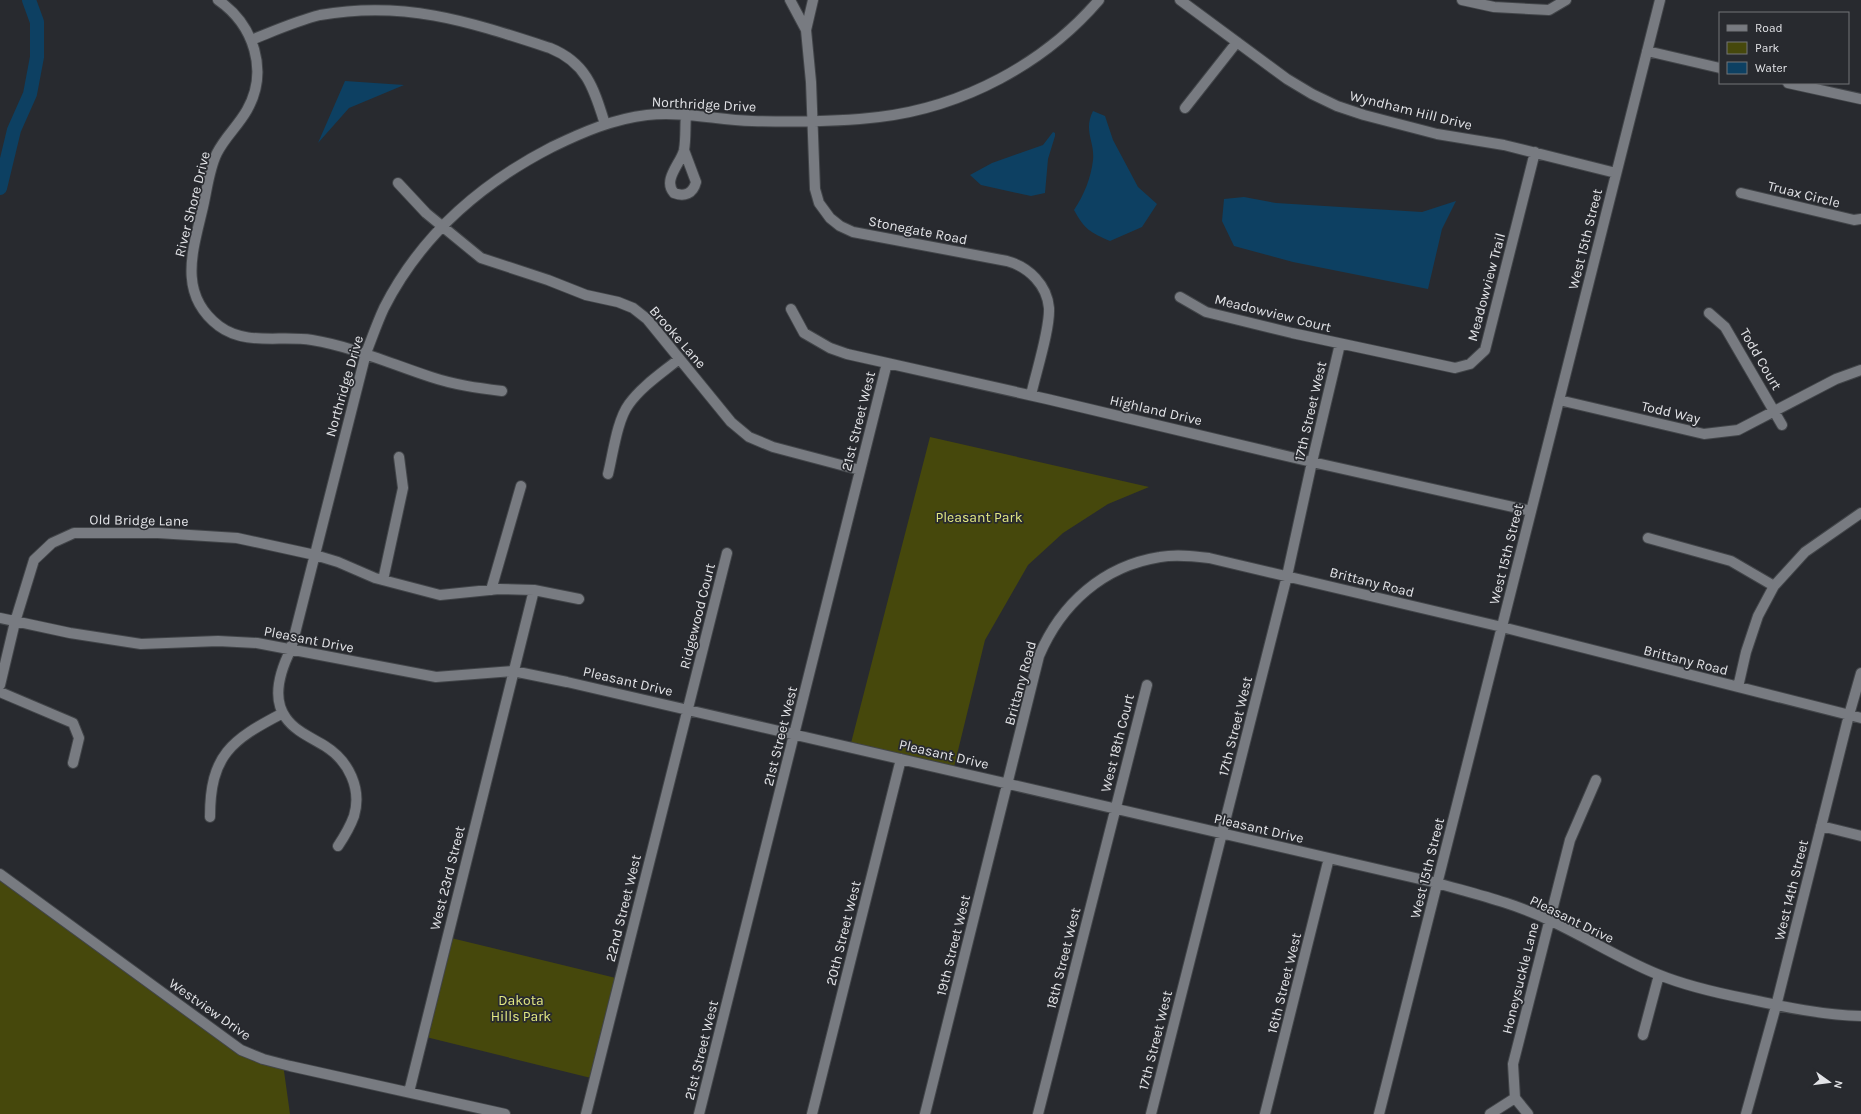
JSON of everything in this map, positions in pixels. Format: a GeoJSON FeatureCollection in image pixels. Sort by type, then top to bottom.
{"type":"FeatureCollection","features":[{"type":"Feature","properties":{"kind":"street","name":"River Shore Drive"},"geometry":{"type":"LineString","coordinates":[[218,0],[240,19],[251,40],[257,64],[256,87],[247,110],[223,141],[212,167],[191,262],[191,279],[195,295],[203,310],[214,322],[227,331],[242,337],[258,339],[303,339],[366,353],[448,382],[502,391]]}},
{"type":"Feature","properties":{"kind":"street"},"geometry":{"type":"LineString","coordinates":[[790,0],[806,30]]}},
{"type":"Feature","properties":{"kind":"street"},"geometry":{"type":"LineString","coordinates":[[806,30],[813,0]]}},
{"type":"Feature","properties":{"kind":"street","name":"Northridge Drive"},"geometry":{"type":"LineString","coordinates":[[283,713],[280,706],[278,692],[284,664],[291,649],[366,353],[384,309],[393,292],[414,259],[441,226],[486,187],[517,166],[580,133],[605,124],[646,115],[686,114],[751,121],[854,119],[891,115],[933,106],[974,91],[1007,75],[1039,54],[1068,31],[1099,0]]}},
{"type":"Feature","properties":{"kind":"street","name":"Wyndham Hill Drive"},"geometry":{"type":"LineString","coordinates":[[1180,0],[1299,86],[1344,108],[1437,134],[1535,152],[1616,173]]}},
{"type":"Feature","properties":{"kind":"street"},"geometry":{"type":"LineString","coordinates":[[1462,0],[1499,8],[1549,10],[1566,0]]}},
{"type":"Feature","properties":{"kind":"street","name":"West 15th Street"},"geometry":{"type":"LineString","coordinates":[[1379,1114],[1660,0]]}},
{"type":"Feature","properties":{"kind":"street"},"geometry":{"type":"LineString","coordinates":[[251,40],[305,19],[336,11],[410,4],[550,48],[566,56],[578,66],[589,79],[605,124]]}},
{"type":"Feature","properties":{"kind":"street","name":"Stonegate Road"},"geometry":{"type":"LineString","coordinates":[[806,30],[811,82],[814,189],[819,203],[830,218],[840,226],[853,232],[1007,261],[1021,266],[1037,279],[1048,300],[1049,316],[1031,395]]}},
{"type":"Feature","properties":{"kind":"street"},"geometry":{"type":"LineString","coordinates":[[1185,108],[1237,42]]}},
{"type":"Feature","properties":{"kind":"street"},"geometry":{"type":"LineString","coordinates":[[1647,51],[1719,68]]}},
{"type":"Feature","properties":{"kind":"street"},"geometry":{"type":"LineString","coordinates":[[1793,84],[1861,99]]}},
{"type":"Feature","properties":{"kind":"street"},"geometry":{"type":"LineString","coordinates":[[684,150],[686,114]]}},
{"type":"Feature","properties":{"kind":"street","name":"Meadowview Trail"},"geometry":{"type":"LineString","coordinates":[[1340,344],[1455,368],[1470,364],[1485,350],[1535,152]]}},
{"type":"Feature","properties":{"kind":"street","name":"Brooke Lane"},"geometry":{"type":"LineString","coordinates":[[398,183],[417,204],[441,226],[481,258],[548,280],[568,289],[618,302],[633,308],[647,319],[731,422],[749,437],[773,447],[860,470]]}},
{"type":"Feature","properties":{"kind":"street","name":"Truax Circle"},"geometry":{"type":"LineString","coordinates":[[1741,193],[1854,220],[1861,219]]}},
{"type":"Feature","properties":{"kind":"street","name":"Meadowview Court"},"geometry":{"type":"LineString","coordinates":[[1180,297],[1206,312],[1340,344]]}},
{"type":"Feature","properties":{"kind":"street","name":"Highland Drive"},"geometry":{"type":"LineString","coordinates":[[791,309],[804,333],[816,341],[847,354],[1031,395],[1312,462],[1531,511]]}},
{"type":"Feature","properties":{"kind":"street","name":"Todd Court"},"geometry":{"type":"LineString","coordinates":[[1709,313],[1726,327],[1782,425]]}},
{"type":"Feature","properties":{"kind":"street","name":"17th Street West"},"geometry":{"type":"LineString","coordinates":[[1151,1114],[1287,576],[1340,344]]}},
{"type":"Feature","properties":{"kind":"street"},"geometry":{"type":"LineString","coordinates":[[608,474],[622,419],[628,405],[642,388],[679,359]]}},
{"type":"Feature","properties":{"kind":"street","name":"21st Street West"},"geometry":{"type":"LineString","coordinates":[[699,1114],[887,364]]}},
{"type":"Feature","properties":{"kind":"street","name":"Todd Way"},"geometry":{"type":"LineString","coordinates":[[1559,400],[1704,434],[1738,430],[1836,379],[1861,370]]}},
{"type":"Feature","properties":{"kind":"street"},"geometry":{"type":"LineString","coordinates":[[383,580],[403,488],[399,457]]}},
{"type":"Feature","properties":{"kind":"street"},"geometry":{"type":"LineString","coordinates":[[491,590],[521,486]]}},
{"type":"Feature","properties":{"kind":"street"},"geometry":{"type":"LineString","coordinates":[[1738,687],[1746,652],[1758,616],[1774,586],[1805,552],[1861,513]]}},
{"type":"Feature","properties":{"kind":"street","name":"Old Bridge Lane"},"geometry":{"type":"LineString","coordinates":[[0,685],[34,560],[52,543],[74,533],[158,533],[237,538],[315,555],[383,580],[440,595],[491,590],[534,590],[579,599]]}},
{"type":"Feature","properties":{"kind":"street"},"geometry":{"type":"LineString","coordinates":[[1648,538],[1731,561],[1774,586]]}},
{"type":"Feature","properties":{"kind":"street","name":"Ridgewood Court"},"geometry":{"type":"LineString","coordinates":[[688,709],[727,553]]}},
{"type":"Feature","properties":{"kind":"street","name":"Brittany Road"},"geometry":{"type":"LineString","coordinates":[[1008,784],[1039,656],[1054,626],[1073,601],[1086,590],[1118,569],[1161,557],[1188,556],[1209,558],[1502,628],[1861,718]]}},
{"type":"Feature","properties":{"kind":"street","name":"West 23rd Street"},"geometry":{"type":"LineString","coordinates":[[409,1092],[534,590]]}},
{"type":"Feature","properties":{"kind":"street","name":"Pleasant Drive"},"geometry":{"type":"LineString","coordinates":[[0,618],[110,641],[141,644],[218,641],[257,643],[436,677],[513,671],[688,709],[901,758],[1330,858],[1500,900],[1549,920],[1615,956],[1659,975],[1706,990],[1776,1006],[1838,1016],[1861,1016]]}},
{"type":"Feature","properties":{"kind":"street","name":"West 14th Street"},"geometry":{"type":"LineString","coordinates":[[1746,1114],[1776,1006],[1849,715],[1861,673]]}},
{"type":"Feature","properties":{"kind":"street","name":"West 18th Court"},"geometry":{"type":"LineString","coordinates":[[1115,808],[1147,685]]}},
{"type":"Feature","properties":{"kind":"street"},"geometry":{"type":"LineString","coordinates":[[0,692],[73,723],[79,738],[73,763]]}},
{"type":"Feature","properties":{"kind":"street","name":"22nd Street West"},"geometry":{"type":"LineString","coordinates":[[586,1114],[688,709]]}},
{"type":"Feature","properties":{"kind":"street"},"geometry":{"type":"LineString","coordinates":[[210,817],[211,787],[217,769],[226,753],[247,732],[283,713],[293,726],[337,754],[352,778],[356,794],[355,811],[352,822],[338,846]]}},
{"type":"Feature","properties":{"kind":"street","name":"20th Street West"},"geometry":{"type":"LineString","coordinates":[[812,1114],[901,758]]}},
{"type":"Feature","properties":{"kind":"street","name":"Honeysuckle Lane"},"geometry":{"type":"LineString","coordinates":[[1515,1098],[1513,1064],[1549,920],[1570,840],[1596,780]]}},
{"type":"Feature","properties":{"kind":"street","name":"19th Street West"},"geometry":{"type":"LineString","coordinates":[[925,1114],[1008,784]]}},
{"type":"Feature","properties":{"kind":"street","name":"18th Street West"},"geometry":{"type":"LineString","coordinates":[[1038,1114],[1115,808]]}},
{"type":"Feature","properties":{"kind":"street"},"geometry":{"type":"LineString","coordinates":[[1821,826],[1861,836]]}},
{"type":"Feature","properties":{"kind":"street","name":"16th Street West"},"geometry":{"type":"LineString","coordinates":[[1265,1114],[1330,858]]}},
{"type":"Feature","properties":{"kind":"street","name":"Westview Drive"},"geometry":{"type":"LineString","coordinates":[[0,874],[241,1050],[263,1059],[290,1066],[505,1114]]}},
{"type":"Feature","properties":{"kind":"street"},"geometry":{"type":"LineString","coordinates":[[1643,1035],[1659,975]]}},
{"type":"Feature","properties":{"kind":"street"},"geometry":{"type":"LineString","coordinates":[[1490,1114],[1515,1098],[1528,1114]]}},
{"type":"Feature","properties":{"kind":"green space","name":"Pleasant Park"},"geometry":{"type":"Polygon","coordinates":[[[930,437],[1149,487],[1108,504],[1063,533],[1028,565],[985,640],[953,771],[850,747],[930,437]]]}},
{"type":"Feature","properties":{"kind":"green space"},"geometry":{"type":"Polygon","coordinates":[[[0,874],[241,1050],[283,1064],[290,1114],[0,1114],[0,874]]]}},
{"type":"Feature","properties":{"kind":"green space","name":"Dakota Hills Park"},"geometry":{"type":"Polygon","coordinates":[[[447,937],[620,979],[595,1079],[422,1036],[447,937]]]}},
{"type":"Feature","properties":{"kind":"water"},"geometry":{"type":"Polygon","coordinates":[[[345,81],[404,85],[349,108],[318,143],[345,81]]]}},
{"type":"Feature","properties":{"kind":"water"},"geometry":{"type":"Polygon","coordinates":[[[1093,111],[1105,116],[1113,140],[1138,187],[1157,204],[1142,227],[1110,241],[1089,230],[1081,222],[1074,210],[1081,198],[1091,173],[1093,153],[1089,124],[1093,111]]]}},
{"type":"Feature","properties":{"kind":"water"},"geometry":{"type":"Polygon","coordinates":[[[1053,132],[1055,133],[1055,136],[1048,159],[1045,193],[1031,196],[981,185],[970,175],[992,163],[1043,145],[1053,132]]]}},
{"type":"Feature","properties":{"kind":"water"},"geometry":{"type":"Polygon","coordinates":[[[1244,197],[1276,203],[1422,212],[1456,201],[1442,229],[1428,289],[1293,262],[1234,246],[1222,221],[1224,199],[1244,197]]]}},
{"type":"Feature","properties":{"kind":"waterway"},"geometry":{"type":"LineString","coordinates":[[0,188],[14,130],[30,94],[37,57],[37,22],[29,0]]}}]}
